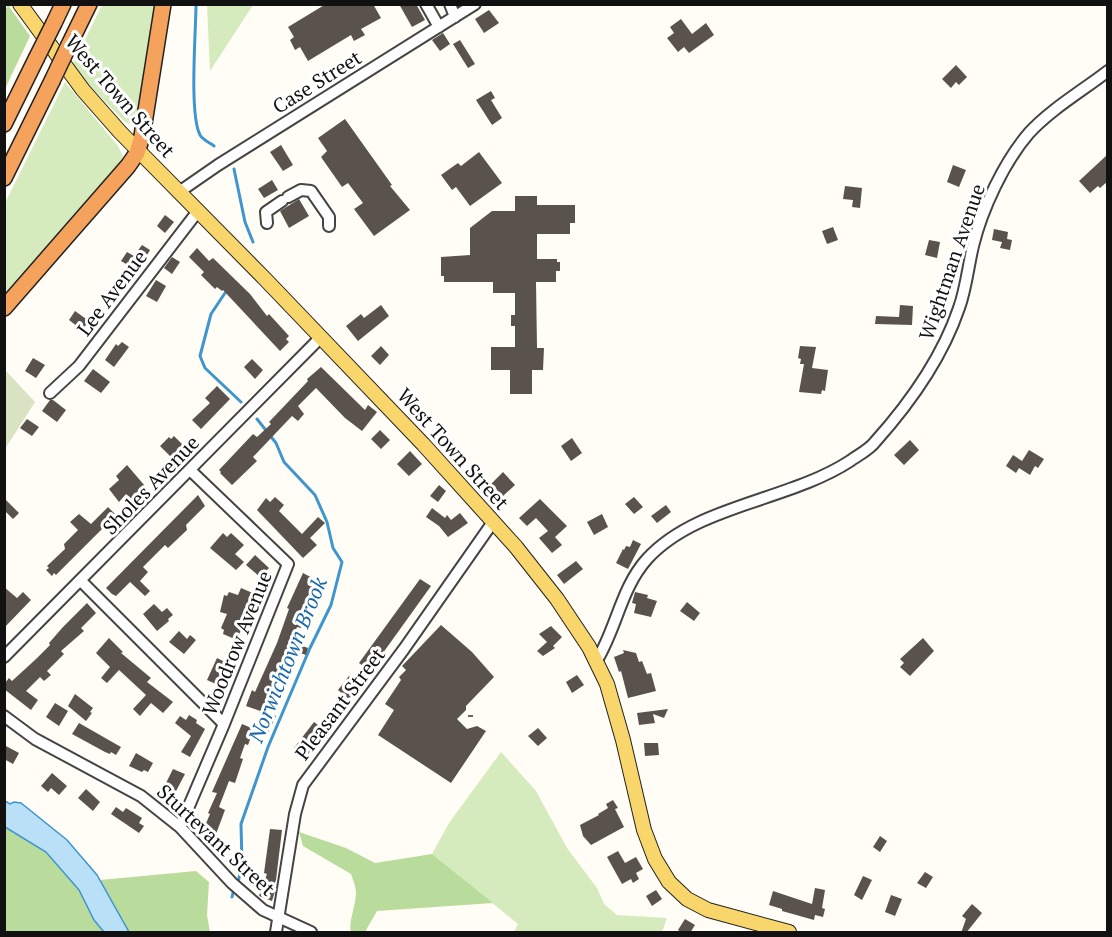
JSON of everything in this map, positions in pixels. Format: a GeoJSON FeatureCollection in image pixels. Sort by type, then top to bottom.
{"type":"FeatureCollection","features":[{"type":"Feature","properties":{"kind":"highway"},"geometry":{"type":"LineString","coordinates":[[4,124],[63,4]]}},
{"type":"Feature","properties":{"kind":"highway"},"geometry":{"type":"LineString","coordinates":[[4,178],[89,4]]}},
{"type":"Feature","properties":{"kind":"highway"},"geometry":{"type":"LineString","coordinates":[[4,308],[128,166],[138,150],[163,4]]}},
{"type":"Feature","properties":{"kind":"main road","name":"West Town Street"},"geometry":{"type":"LineString","coordinates":[[20,4],[83,90],[138,150],[423,444],[544,582],[584,637],[597,660],[615,709],[644,830],[664,875],[679,892],[704,908],[789,933]]}},
{"type":"Feature","properties":{"kind":"street"},"geometry":{"type":"LineString","coordinates":[[426,4],[440,27]]}},
{"type":"Feature","properties":{"kind":"street"},"geometry":{"type":"LineString","coordinates":[[450,4],[455,17]]}},
{"type":"Feature","properties":{"kind":"street","name":"Case Street"},"geometry":{"type":"LineString","coordinates":[[179,192],[218,165],[475,4]]}},
{"type":"Feature","properties":{"kind":"street","name":"Wightman Avenue"},"geometry":{"type":"LineString","coordinates":[[597,660],[632,578],[648,558],[679,532],[727,511],[778,494],[832,472],[873,445],[904,408],[939,356],[959,308],[974,243],[990,199],[1005,167],[1030,133],[1056,109],[1107,71]]}},
{"type":"Feature","properties":{"kind":"street"},"geometry":{"type":"LineString","coordinates":[[267,223],[267,212],[301,190],[312,191],[329,217],[329,226]]}},
{"type":"Feature","properties":{"kind":"street","name":"Lee Avenue"},"geometry":{"type":"LineString","coordinates":[[50,393],[79,366],[198,211]]}},
{"type":"Feature","properties":{"kind":"street","name":"Sholes Avenue"},"geometry":{"type":"LineString","coordinates":[[4,657],[321,337]]}},
{"type":"Feature","properties":{"kind":"street","name":"Woodrow Avenue"},"geometry":{"type":"LineString","coordinates":[[180,827],[288,564],[190,470]]}},
{"type":"Feature","properties":{"kind":"street","name":"Pleasant Street"},"geometry":{"type":"LineString","coordinates":[[276,933],[295,814],[303,785],[404,649],[493,522]]}},
{"type":"Feature","properties":{"kind":"street"},"geometry":{"type":"LineString","coordinates":[[81,581],[224,724]]}},
{"type":"Feature","properties":{"kind":"street","name":"Sturtevant Street"},"geometry":{"type":"LineString","coordinates":[[4,716],[35,739],[141,796],[180,827],[236,886],[263,910],[312,933]]}},
{"type":"Feature","properties":{"kind":"path"},"geometry":{"type":"LineString","coordinates":[[468,716],[473,716]]}},
{"type":"Feature","properties":{"kind":"green space"},"geometry":{"type":"Polygon","coordinates":[[[8,5],[30,36],[5,89],[4,13],[8,5]]]}},
{"type":"Feature","properties":{"kind":"green space"},"geometry":{"type":"Polygon","coordinates":[[[102,5],[158,5],[140,116],[129,124],[85,81],[73,64],[102,5]]]}},
{"type":"Feature","properties":{"kind":"green space"},"geometry":{"type":"Polygon","coordinates":[[[207,5],[253,5],[210,71],[207,5]]]}},
{"type":"Feature","properties":{"kind":"green space"},"geometry":{"type":"Polygon","coordinates":[[[65,82],[118,146],[123,156],[122,161],[5,299],[4,205],[65,82]]]}},
{"type":"Feature","properties":{"kind":"green space"},"geometry":{"type":"Polygon","coordinates":[[[6,371],[35,402],[5,449],[4,374],[6,371]]]}},
{"type":"Feature","properties":{"kind":"green space"},"geometry":{"type":"Polygon","coordinates":[[[501,752],[536,791],[567,848],[597,888],[604,904],[617,915],[667,918],[662,932],[514,932],[518,924],[432,854],[449,823],[501,752]]]}},
{"type":"Feature","properties":{"kind":"green space"},"geometry":{"type":"Polygon","coordinates":[[[4,827],[46,852],[79,890],[94,920],[104,932],[5,932],[4,827]]]}},
{"type":"Feature","properties":{"kind":"green space"},"geometry":{"type":"Polygon","coordinates":[[[299,832],[346,848],[375,863],[432,854],[493,903],[377,911],[365,932],[351,932],[356,893],[351,874],[303,846],[299,832]]]}},
{"type":"Feature","properties":{"kind":"green space"},"geometry":{"type":"Polygon","coordinates":[[[196,871],[209,882],[207,915],[210,932],[129,932],[100,880],[196,871]]]}},
{"type":"Feature","properties":{"kind":"water"},"geometry":{"type":"Polygon","coordinates":[[[5,801],[10,804],[21,803],[67,840],[97,875],[129,932],[104,932],[94,920],[79,890],[46,852],[5,827],[5,801]]]}},
{"type":"Feature","properties":{"kind":"building"},"geometry":{"type":"Polygon","coordinates":[[[326,4],[373,4],[381,18],[361,29],[365,35],[354,41],[351,35],[308,61],[300,47],[295,50],[290,40],[294,37],[288,27],[326,4]]]}},
{"type":"Feature","properties":{"kind":"building"},"geometry":{"type":"Polygon","coordinates":[[[399,4],[416,4],[425,20],[412,27],[399,4]]]}},
{"type":"Feature","properties":{"kind":"building"},"geometry":{"type":"Polygon","coordinates":[[[489,10],[499,23],[484,33],[475,19],[489,10]]]}},
{"type":"Feature","properties":{"kind":"building"},"geometry":{"type":"Polygon","coordinates":[[[681,19],[692,34],[706,23],[714,35],[689,53],[684,47],[678,52],[667,38],[674,33],[670,27],[681,19]]]}},
{"type":"Feature","properties":{"kind":"building"},"geometry":{"type":"Polygon","coordinates":[[[443,33],[450,44],[440,51],[432,40],[443,33]]]}},
{"type":"Feature","properties":{"kind":"building"},"geometry":{"type":"Polygon","coordinates":[[[460,40],[475,64],[468,68],[453,44],[460,40]]]}},
{"type":"Feature","properties":{"kind":"building"},"geometry":{"type":"Polygon","coordinates":[[[956,65],[967,77],[959,85],[956,82],[951,88],[942,79],[956,65]]]}},
{"type":"Feature","properties":{"kind":"building"},"geometry":{"type":"Polygon","coordinates":[[[491,91],[495,98],[491,100],[502,118],[492,125],[476,100],[491,91]]]}},
{"type":"Feature","properties":{"kind":"building"},"geometry":{"type":"Polygon","coordinates":[[[345,119],[392,185],[390,186],[410,210],[374,236],[354,209],[363,203],[348,183],[342,187],[321,157],[327,151],[318,138],[345,119]]]}},
{"type":"Feature","properties":{"kind":"building"},"geometry":{"type":"Polygon","coordinates":[[[281,145],[293,165],[283,171],[270,152],[281,145]]]}},
{"type":"Feature","properties":{"kind":"building"},"geometry":{"type":"Polygon","coordinates":[[[479,152],[502,183],[470,206],[456,187],[452,190],[441,175],[458,163],[461,166],[479,152]]]}},
{"type":"Feature","properties":{"kind":"building"},"geometry":{"type":"Polygon","coordinates":[[[1107,155],[1107,182],[1090,193],[1079,181],[1107,155]]]}},
{"type":"Feature","properties":{"kind":"building"},"geometry":{"type":"Polygon","coordinates":[[[953,165],[966,170],[959,187],[947,182],[953,165]]]}},
{"type":"Feature","properties":{"kind":"building"},"geometry":{"type":"Polygon","coordinates":[[[272,180],[278,190],[264,198],[258,189],[272,180]]]}},
{"type":"Feature","properties":{"kind":"building"},"geometry":{"type":"Polygon","coordinates":[[[845,186],[862,188],[860,208],[852,207],[853,200],[843,199],[845,186]]]}},
{"type":"Feature","properties":{"kind":"building"},"geometry":{"type":"Polygon","coordinates":[[[515,196],[537,196],[537,205],[575,205],[575,223],[570,223],[570,234],[537,234],[537,259],[557,259],[557,262],[560,262],[560,271],[556,271],[556,282],[536,282],[537,348],[544,348],[543,370],[532,370],[532,394],[510,394],[510,370],[491,370],[491,347],[515,347],[515,326],[511,326],[511,315],[515,315],[515,293],[493,293],[493,282],[444,282],[444,276],[441,276],[441,257],[470,255],[470,228],[492,211],[515,211],[515,196]]]}},
{"type":"Feature","properties":{"kind":"building"},"geometry":{"type":"Polygon","coordinates":[[[299,199],[309,216],[289,228],[280,211],[299,199]]]}},
{"type":"Feature","properties":{"kind":"building"},"geometry":{"type":"Polygon","coordinates":[[[165,215],[174,222],[165,233],[157,226],[165,215]]]}},
{"type":"Feature","properties":{"kind":"building"},"geometry":{"type":"Polygon","coordinates":[[[833,227],[838,240],[827,244],[822,231],[833,227]]]}},
{"type":"Feature","properties":{"kind":"building"},"geometry":{"type":"Polygon","coordinates":[[[994,229],[1008,232],[1007,239],[1012,240],[1010,250],[1000,248],[1002,242],[992,240],[994,229]]]}},
{"type":"Feature","properties":{"kind":"building"},"geometry":{"type":"Polygon","coordinates":[[[929,240],[940,242],[937,258],[925,255],[929,240]]]}},
{"type":"Feature","properties":{"kind":"building"},"geometry":{"type":"Polygon","coordinates":[[[142,245],[150,250],[138,271],[121,261],[127,252],[134,256],[142,245]]]}},
{"type":"Feature","properties":{"kind":"building"},"geometry":{"type":"Polygon","coordinates":[[[197,248],[209,261],[213,258],[289,336],[286,339],[289,342],[280,351],[223,290],[217,287],[215,289],[201,275],[204,272],[189,257],[197,248]]]}},
{"type":"Feature","properties":{"kind":"building"},"geometry":{"type":"Polygon","coordinates":[[[172,257],[180,262],[172,274],[164,268],[172,257]]]}},
{"type":"Feature","properties":{"kind":"building"},"geometry":{"type":"Polygon","coordinates":[[[156,280],[166,286],[157,302],[146,296],[156,280]]]}},
{"type":"Feature","properties":{"kind":"building"},"geometry":{"type":"Polygon","coordinates":[[[381,305],[389,316],[358,341],[346,326],[361,314],[364,318],[381,305]]]}},
{"type":"Feature","properties":{"kind":"building"},"geometry":{"type":"Polygon","coordinates":[[[900,305],[913,306],[912,325],[875,324],[876,316],[899,317],[900,305]]]}},
{"type":"Feature","properties":{"kind":"building"},"geometry":{"type":"Polygon","coordinates":[[[75,311],[89,321],[82,330],[69,320],[75,311]]]}},
{"type":"Feature","properties":{"kind":"building"},"geometry":{"type":"Polygon","coordinates":[[[122,342],[129,347],[114,367],[105,360],[116,344],[118,346],[122,342]]]}},
{"type":"Feature","properties":{"kind":"building"},"geometry":{"type":"Polygon","coordinates":[[[381,346],[389,355],[380,365],[371,356],[381,346]]]}},
{"type":"Feature","properties":{"kind":"building"},"geometry":{"type":"Polygon","coordinates":[[[800,346],[816,347],[812,368],[828,370],[825,391],[822,390],[821,394],[799,392],[804,364],[800,364],[801,359],[798,358],[800,346]]]}},
{"type":"Feature","properties":{"kind":"building"},"geometry":{"type":"Polygon","coordinates":[[[33,358],[45,365],[36,378],[25,371],[33,358]]]}},
{"type":"Feature","properties":{"kind":"building"},"geometry":{"type":"Polygon","coordinates":[[[252,359],[263,370],[255,379],[244,367],[252,359]]]}},
{"type":"Feature","properties":{"kind":"building"},"geometry":{"type":"Polygon","coordinates":[[[321,367],[365,410],[368,405],[377,412],[362,431],[345,418],[316,388],[298,406],[304,414],[298,421],[292,416],[253,457],[257,461],[232,485],[219,470],[253,434],[257,437],[271,424],[269,422],[308,381],[307,379],[321,367]]]}},
{"type":"Feature","properties":{"kind":"building"},"geometry":{"type":"Polygon","coordinates":[[[93,369],[110,382],[101,393],[84,381],[93,369]]]}},
{"type":"Feature","properties":{"kind":"building"},"geometry":{"type":"Polygon","coordinates":[[[217,386],[230,399],[201,429],[192,420],[210,403],[205,398],[217,386]]]}},
{"type":"Feature","properties":{"kind":"building"},"geometry":{"type":"Polygon","coordinates":[[[50,400],[66,410],[57,422],[42,411],[50,400]]]}},
{"type":"Feature","properties":{"kind":"building"},"geometry":{"type":"Polygon","coordinates":[[[27,419],[39,427],[32,436],[20,428],[27,419]]]}},
{"type":"Feature","properties":{"kind":"building"},"geometry":{"type":"Polygon","coordinates":[[[380,430],[390,440],[381,449],[371,439],[380,430]]]}},
{"type":"Feature","properties":{"kind":"building"},"geometry":{"type":"Polygon","coordinates":[[[174,436],[184,446],[172,458],[160,446],[169,437],[171,439],[174,436]]]}},
{"type":"Feature","properties":{"kind":"building"},"geometry":{"type":"Polygon","coordinates":[[[572,438],[582,453],[571,461],[561,446],[572,438]]]}},
{"type":"Feature","properties":{"kind":"building"},"geometry":{"type":"Polygon","coordinates":[[[910,440],[919,450],[904,465],[894,455],[910,440]]]}},
{"type":"Feature","properties":{"kind":"building"},"geometry":{"type":"Polygon","coordinates":[[[1029,450],[1044,459],[1038,468],[1035,466],[1030,475],[1019,468],[1016,473],[1006,466],[1013,455],[1022,461],[1029,450]]]}},
{"type":"Feature","properties":{"kind":"building"},"geometry":{"type":"Polygon","coordinates":[[[410,451],[422,464],[409,476],[397,464],[410,451]]]}},
{"type":"Feature","properties":{"kind":"building"},"geometry":{"type":"Polygon","coordinates":[[[127,465],[145,486],[131,499],[126,494],[119,502],[109,489],[119,480],[116,476],[127,465]]]}},
{"type":"Feature","properties":{"kind":"building"},"geometry":{"type":"Polygon","coordinates":[[[503,472],[515,485],[503,496],[491,484],[503,472]]]}},
{"type":"Feature","properties":{"kind":"building"},"geometry":{"type":"Polygon","coordinates":[[[439,485],[446,491],[438,502],[430,496],[439,485]]]}},
{"type":"Feature","properties":{"kind":"building"},"geometry":{"type":"Polygon","coordinates":[[[198,495],[205,506],[186,525],[187,530],[168,548],[165,545],[143,567],[148,572],[140,581],[150,591],[145,596],[130,582],[116,596],[112,594],[106,588],[198,495]]]}},
{"type":"Feature","properties":{"kind":"building"},"geometry":{"type":"Polygon","coordinates":[[[275,497],[284,505],[279,511],[302,534],[318,517],[325,523],[310,538],[317,545],[303,558],[257,510],[266,498],[270,502],[275,497]]]}},
{"type":"Feature","properties":{"kind":"building"},"geometry":{"type":"Polygon","coordinates":[[[634,497],[643,507],[634,514],[625,504],[634,497]]]}},
{"type":"Feature","properties":{"kind":"building"},"geometry":{"type":"Polygon","coordinates":[[[4,498],[19,513],[13,519],[4,510],[4,498]]]}},
{"type":"Feature","properties":{"kind":"building"},"geometry":{"type":"Polygon","coordinates":[[[540,499],[567,526],[555,537],[562,545],[552,553],[539,538],[548,531],[536,518],[527,526],[519,518],[540,499]]]}},
{"type":"Feature","properties":{"kind":"building"},"geometry":{"type":"Polygon","coordinates":[[[666,505],[671,512],[657,523],[651,516],[666,505]]]}},
{"type":"Feature","properties":{"kind":"building"},"geometry":{"type":"Polygon","coordinates":[[[108,507],[116,515],[56,575],[54,573],[52,576],[46,570],[49,568],[47,566],[65,549],[64,544],[78,530],[70,522],[79,514],[91,524],[108,507]]]}},
{"type":"Feature","properties":{"kind":"building"},"geometry":{"type":"Polygon","coordinates":[[[432,508],[445,518],[447,515],[451,520],[460,513],[468,523],[448,537],[439,526],[426,517],[432,508]]]}},
{"type":"Feature","properties":{"kind":"building"},"geometry":{"type":"Polygon","coordinates":[[[602,514],[608,527],[594,535],[587,522],[602,514]]]}},
{"type":"Feature","properties":{"kind":"building"},"geometry":{"type":"Polygon","coordinates":[[[223,533],[227,537],[231,533],[244,545],[235,554],[244,562],[236,570],[210,548],[223,533]]]}},
{"type":"Feature","properties":{"kind":"building"},"geometry":{"type":"Polygon","coordinates":[[[633,540],[641,544],[628,569],[616,563],[623,549],[626,546],[630,547],[633,540]]]}},
{"type":"Feature","properties":{"kind":"building"},"geometry":{"type":"Polygon","coordinates":[[[255,555],[269,568],[260,577],[246,565],[255,555]]]}},
{"type":"Feature","properties":{"kind":"building"},"geometry":{"type":"Polygon","coordinates":[[[576,561],[583,569],[564,584],[557,575],[576,561]]]}},
{"type":"Feature","properties":{"kind":"building"},"geometry":{"type":"Polygon","coordinates":[[[303,573],[316,580],[302,608],[307,610],[303,619],[305,620],[301,628],[297,627],[291,642],[308,648],[306,655],[292,650],[290,655],[286,654],[263,712],[246,706],[252,690],[255,692],[277,643],[289,609],[287,608],[303,573]]]}},
{"type":"Feature","properties":{"kind":"building"},"geometry":{"type":"Polygon","coordinates":[[[420,579],[431,586],[370,671],[359,663],[420,579]]]}},
{"type":"Feature","properties":{"kind":"building"},"geometry":{"type":"Polygon","coordinates":[[[4,587],[17,598],[23,592],[31,600],[4,628],[4,587]]]}},
{"type":"Feature","properties":{"kind":"building"},"geometry":{"type":"Polygon","coordinates":[[[241,588],[255,594],[237,640],[223,634],[224,630],[221,628],[227,614],[220,612],[224,595],[227,596],[229,592],[238,595],[241,588]]]}},
{"type":"Feature","properties":{"kind":"building"},"geometry":{"type":"Polygon","coordinates":[[[635,592],[648,595],[647,598],[657,601],[651,617],[634,613],[636,604],[632,603],[635,592]]]}},
{"type":"Feature","properties":{"kind":"building"},"geometry":{"type":"Polygon","coordinates":[[[687,602],[700,613],[694,621],[680,611],[687,602]]]}},
{"type":"Feature","properties":{"kind":"building"},"geometry":{"type":"Polygon","coordinates":[[[87,603],[96,613],[81,628],[84,631],[61,651],[64,654],[47,671],[51,675],[44,681],[40,677],[26,691],[38,700],[31,710],[4,689],[4,684],[9,678],[12,681],[36,659],[87,603]]]}},
{"type":"Feature","properties":{"kind":"building"},"geometry":{"type":"Polygon","coordinates":[[[154,604],[162,612],[167,608],[173,615],[157,631],[143,614],[154,604]]]}},
{"type":"Feature","properties":{"kind":"building"},"geometry":{"type":"Polygon","coordinates":[[[441,625],[472,652],[494,677],[466,706],[466,710],[457,719],[467,729],[477,726],[486,731],[451,783],[378,735],[394,710],[385,704],[401,680],[399,677],[406,670],[402,666],[441,625]]]}},
{"type":"Feature","properties":{"kind":"building"},"geometry":{"type":"Polygon","coordinates":[[[551,626],[562,637],[553,646],[555,648],[543,656],[537,651],[547,642],[539,634],[551,626]]]}},
{"type":"Feature","properties":{"kind":"building"},"geometry":{"type":"Polygon","coordinates":[[[179,631],[187,639],[190,635],[196,640],[184,654],[169,642],[179,631]]]}},
{"type":"Feature","properties":{"kind":"building"},"geometry":{"type":"Polygon","coordinates":[[[109,638],[123,652],[121,653],[151,678],[147,682],[173,702],[163,713],[151,703],[140,716],[133,709],[146,695],[119,670],[107,683],[101,678],[110,667],[96,653],[109,638]]]}},
{"type":"Feature","properties":{"kind":"building"},"geometry":{"type":"Polygon","coordinates":[[[923,638],[934,651],[910,676],[900,667],[904,663],[900,659],[923,638]]]}},
{"type":"Feature","properties":{"kind":"building"},"geometry":{"type":"Polygon","coordinates":[[[623,650],[636,653],[647,674],[651,673],[656,691],[628,698],[621,671],[619,672],[614,657],[624,653],[623,650]]]}},
{"type":"Feature","properties":{"kind":"building"},"geometry":{"type":"Polygon","coordinates":[[[217,658],[227,663],[220,686],[207,680],[217,658]]]}},
{"type":"Feature","properties":{"kind":"building"},"geometry":{"type":"Polygon","coordinates":[[[577,675],[584,685],[572,693],[566,682],[577,675]]]}},
{"type":"Feature","properties":{"kind":"building"},"geometry":{"type":"Polygon","coordinates":[[[349,676],[360,684],[349,699],[338,690],[349,676]]]}},
{"type":"Feature","properties":{"kind":"building"},"geometry":{"type":"Polygon","coordinates":[[[75,694],[93,708],[86,721],[68,706],[75,694]]]}},
{"type":"Feature","properties":{"kind":"building"},"geometry":{"type":"Polygon","coordinates":[[[55,703],[68,711],[59,726],[46,717],[55,703]]]}},
{"type":"Feature","properties":{"kind":"building"},"geometry":{"type":"Polygon","coordinates":[[[668,709],[664,718],[653,714],[655,723],[639,725],[637,713],[668,709]]]}},
{"type":"Feature","properties":{"kind":"building"},"geometry":{"type":"Polygon","coordinates":[[[265,712],[276,716],[266,737],[256,733],[265,712]]]}},
{"type":"Feature","properties":{"kind":"building"},"geometry":{"type":"Polygon","coordinates":[[[189,715],[205,729],[190,757],[181,752],[191,736],[175,723],[180,716],[186,720],[189,715]]]}},
{"type":"Feature","properties":{"kind":"building"},"geometry":{"type":"Polygon","coordinates":[[[314,722],[326,731],[306,757],[294,748],[314,722]]]}},
{"type":"Feature","properties":{"kind":"building"},"geometry":{"type":"Polygon","coordinates":[[[79,723],[121,747],[116,755],[105,752],[72,734],[79,723]]]}},
{"type":"Feature","properties":{"kind":"building"},"geometry":{"type":"Polygon","coordinates":[[[242,724],[254,729],[240,758],[243,759],[235,783],[229,781],[219,807],[225,810],[216,834],[204,828],[217,793],[212,792],[242,724]]]}},
{"type":"Feature","properties":{"kind":"building"},"geometry":{"type":"Polygon","coordinates":[[[538,728],[547,738],[538,746],[528,736],[538,728]]]}},
{"type":"Feature","properties":{"kind":"building"},"geometry":{"type":"Polygon","coordinates":[[[644,743],[658,743],[659,755],[645,756],[644,743]]]}},
{"type":"Feature","properties":{"kind":"building"},"geometry":{"type":"Polygon","coordinates":[[[4,745],[19,753],[13,764],[4,759],[4,745]]]}},
{"type":"Feature","properties":{"kind":"building"},"geometry":{"type":"Polygon","coordinates":[[[136,753],[153,763],[148,772],[144,770],[142,772],[129,766],[136,753]]]}},
{"type":"Feature","properties":{"kind":"building"},"geometry":{"type":"Polygon","coordinates":[[[173,769],[185,774],[175,793],[164,787],[173,769]]]}},
{"type":"Feature","properties":{"kind":"building"},"geometry":{"type":"Polygon","coordinates":[[[52,773],[67,786],[59,795],[51,788],[48,792],[41,786],[52,773]]]}},
{"type":"Feature","properties":{"kind":"building"},"geometry":{"type":"Polygon","coordinates":[[[86,789],[100,802],[93,811],[78,798],[86,789]]]}},
{"type":"Feature","properties":{"kind":"building"},"geometry":{"type":"Polygon","coordinates":[[[613,800],[624,827],[591,845],[583,836],[580,825],[599,815],[608,808],[606,804],[613,800]]]}},
{"type":"Feature","properties":{"kind":"building"},"geometry":{"type":"Polygon","coordinates":[[[116,807],[123,812],[126,808],[142,818],[139,823],[144,826],[139,833],[111,814],[116,807]]]}},
{"type":"Feature","properties":{"kind":"building"},"geometry":{"type":"Polygon","coordinates":[[[270,829],[282,830],[272,901],[259,896],[267,874],[264,873],[270,829]]]}},
{"type":"Feature","properties":{"kind":"building"},"geometry":{"type":"Polygon","coordinates":[[[880,836],[887,841],[880,852],[873,847],[880,836]]]}},
{"type":"Feature","properties":{"kind":"building"},"geometry":{"type":"Polygon","coordinates":[[[618,851],[625,863],[636,857],[643,869],[636,873],[639,879],[633,883],[631,879],[622,884],[607,857],[618,851]]]}},
{"type":"Feature","properties":{"kind":"building"},"geometry":{"type":"Polygon","coordinates":[[[925,872],[933,877],[926,888],[917,883],[925,872]]]}},
{"type":"Feature","properties":{"kind":"building"},"geometry":{"type":"Polygon","coordinates":[[[863,876],[872,880],[862,900],[854,895],[863,876]]]}},
{"type":"Feature","properties":{"kind":"building"},"geometry":{"type":"Polygon","coordinates":[[[815,888],[825,890],[823,917],[815,915],[814,920],[769,905],[773,891],[812,904],[815,888]]]}},
{"type":"Feature","properties":{"kind":"building"},"geometry":{"type":"Polygon","coordinates":[[[656,890],[662,899],[652,906],[646,896],[656,890]]]}},
{"type":"Feature","properties":{"kind":"building"},"geometry":{"type":"Polygon","coordinates":[[[891,895],[902,899],[895,916],[885,912],[891,895]]]}},
{"type":"Feature","properties":{"kind":"building"},"geometry":{"type":"Polygon","coordinates":[[[972,904],[982,913],[966,933],[961,933],[966,919],[962,916],[972,904]]]}},
{"type":"Feature","properties":{"kind":"building"},"geometry":{"type":"Polygon","coordinates":[[[685,919],[695,925],[690,933],[682,933],[678,930],[685,919]]]}},
{"type":"Feature","properties":{"kind":"waterway","name":"Norwichtown Brook"},"geometry":{"type":"LineString","coordinates":[[196,4],[195,109],[200,135],[214,146]]}},
{"type":"Feature","properties":{"kind":"waterway","name":"Norwichtown Brook"},"geometry":{"type":"LineString","coordinates":[[234,169],[245,222],[253,242]]}},
{"type":"Feature","properties":{"kind":"waterway","name":"Norwichtown Brook"},"geometry":{"type":"LineString","coordinates":[[225,293],[211,314],[200,356],[205,368],[241,402]]}},
{"type":"Feature","properties":{"kind":"waterway","name":"Norwichtown Brook"},"geometry":{"type":"LineString","coordinates":[[238,883],[242,863],[241,824],[268,747],[331,605],[342,562],[333,548],[327,522],[315,495],[284,462],[276,443],[257,419]]}},
{"type":"Feature","properties":{"kind":"waterway","name":"Norwichtown Brook"},"geometry":{"type":"LineString","coordinates":[[232,897],[234,889]]}}]}
